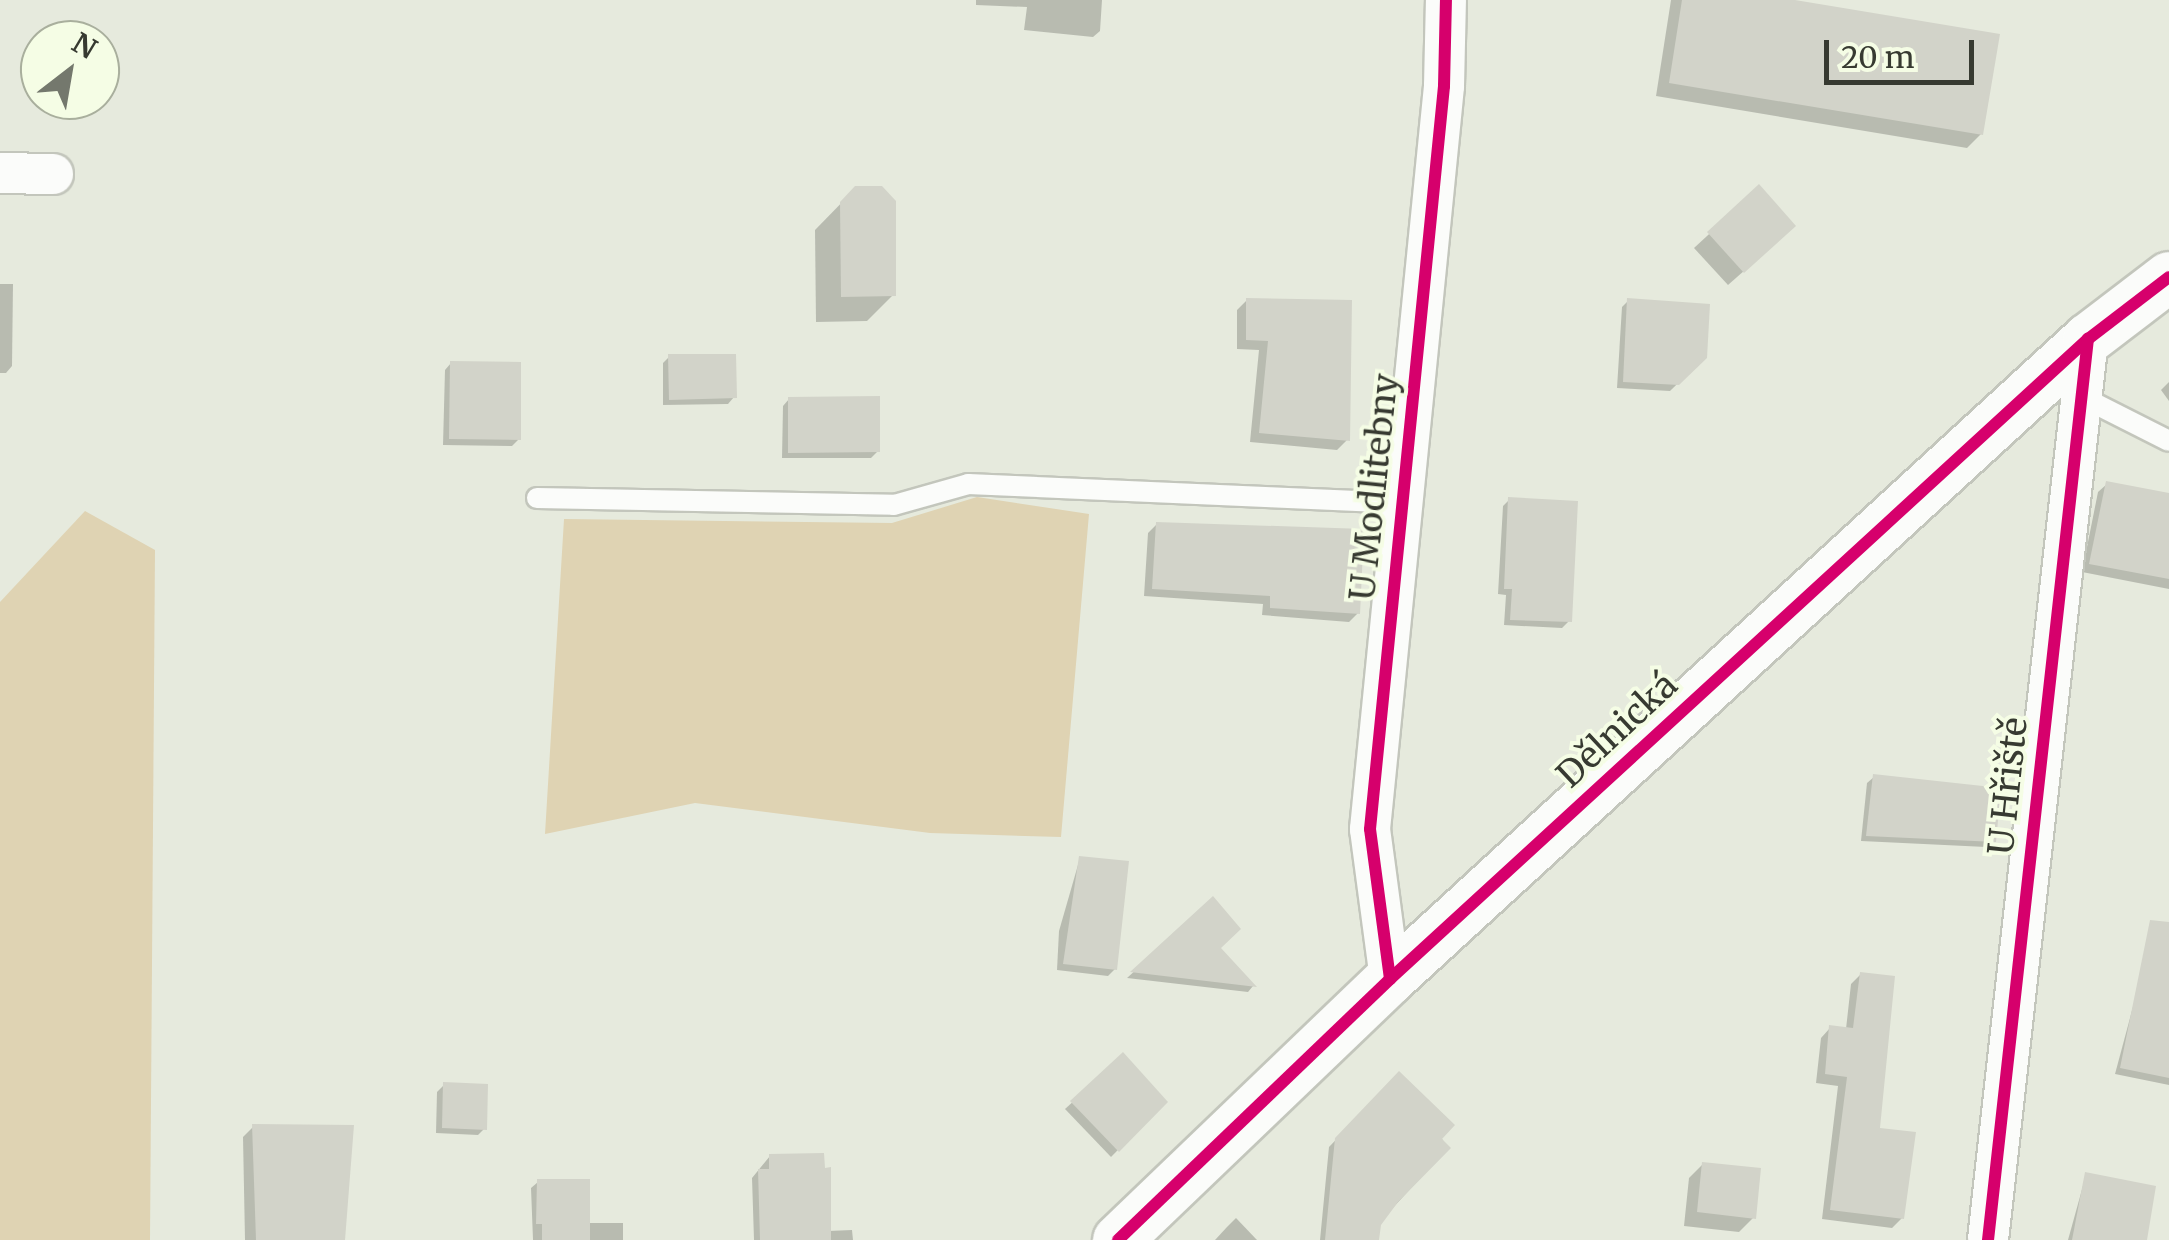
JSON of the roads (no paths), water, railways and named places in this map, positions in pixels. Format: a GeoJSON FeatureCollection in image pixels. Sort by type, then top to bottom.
{"type":"FeatureCollection","features":[{"type":"Feature","properties":{"kind":"street","name":"U Modlitebny"},"geometry":{"type":"LineString","coordinates":[[1390,979],[1370,828],[1444,86],[1446,0]]}},
{"type":"Feature","properties":{"kind":"street"},"geometry":{"type":"LineString","coordinates":[[0,173],[53,174]]}},
{"type":"Feature","properties":{"kind":"street","name":"Dělnická"},"geometry":{"type":"LineString","coordinates":[[1118,1240],[1390,979],[2088,339],[2169,277]]}},
{"type":"Feature","properties":{"kind":"street","name":"U Hřiště"},"geometry":{"type":"LineString","coordinates":[[1988,1240],[2088,339]]}},
{"type":"Feature","properties":{"kind":"lane"},"geometry":{"type":"LineString","coordinates":[[2082,397],[2169,441]]}},
{"type":"Feature","properties":{"kind":"lane"},"geometry":{"type":"LineString","coordinates":[[537,498],[894,506],[968,484],[1403,503]]}}]}
